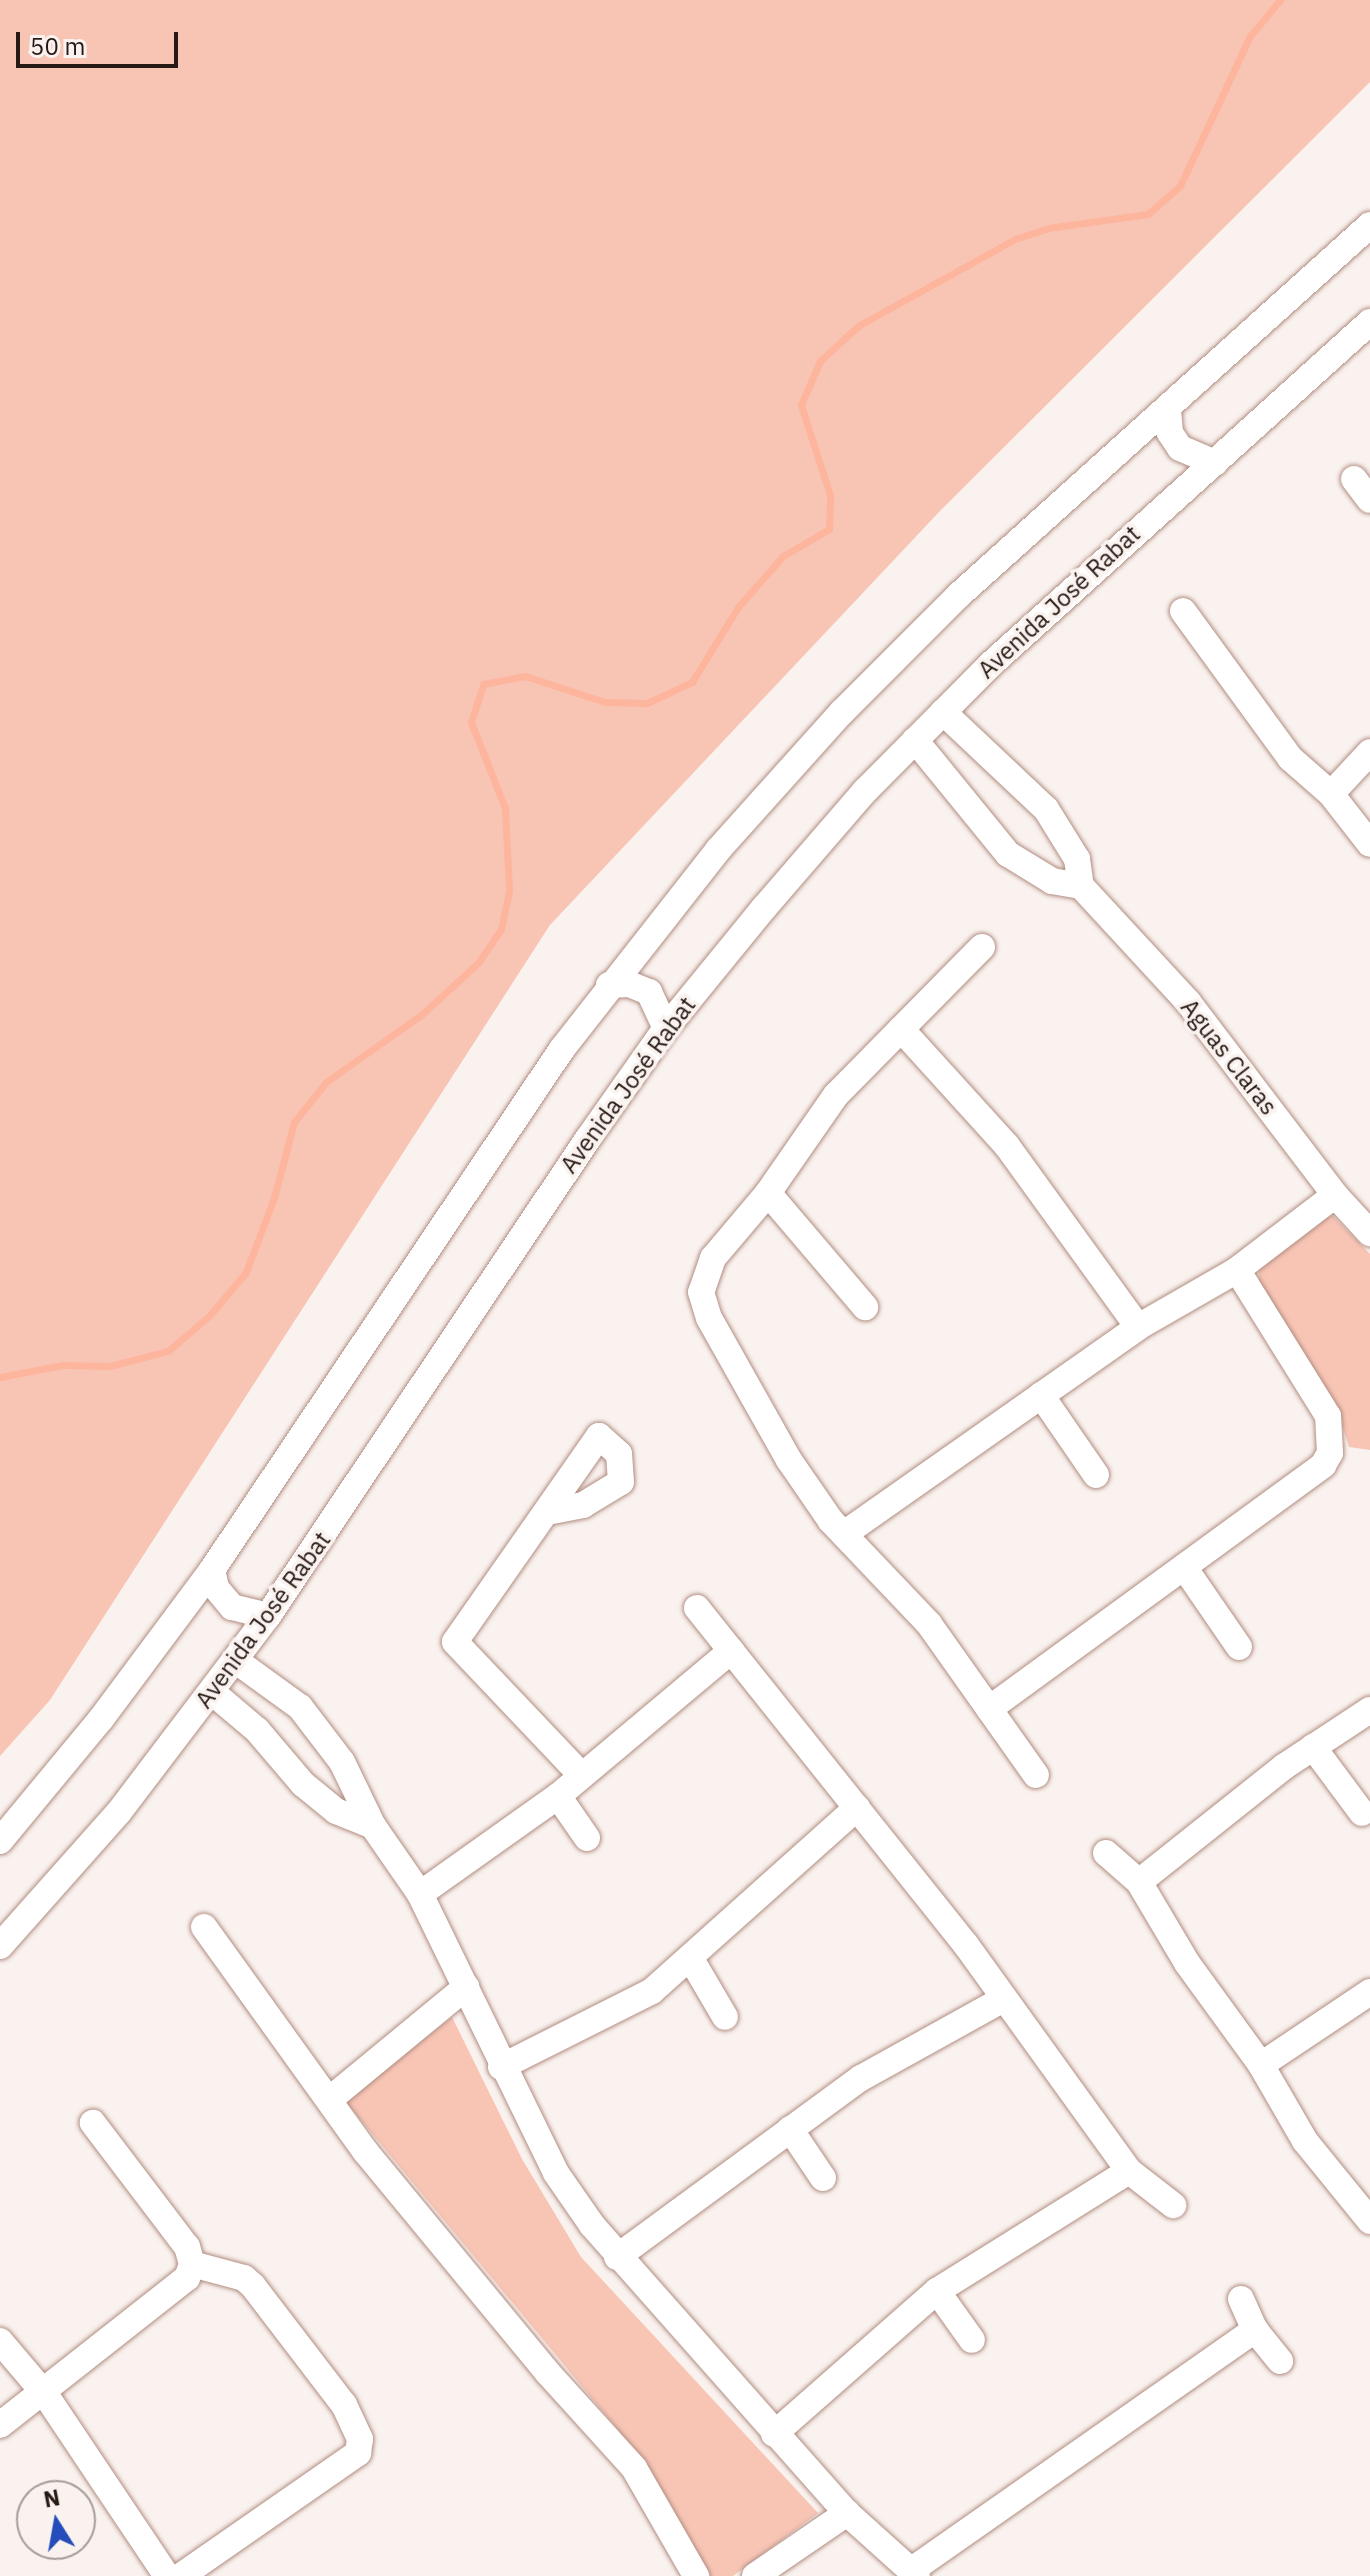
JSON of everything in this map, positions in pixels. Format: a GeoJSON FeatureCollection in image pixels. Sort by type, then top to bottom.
{"type":"FeatureCollection","features":[{"type":"Feature","properties":{"kind":"street"},"geometry":{"type":"LineString","coordinates":[[0,1841],[101,1719],[212,1570],[609,985],[767,793],[880,672],[959,595],[1370,225]]}},
{"type":"Feature","properties":{"kind":"street","name":"Avenida José Rabat"},"geometry":{"type":"LineString","coordinates":[[0,1946],[110,1822],[212,1692],[268,1616],[666,1028],[836,823],[943,712],[1095,567],[1370,322]]}},
{"type":"Feature","properties":{"kind":"street"},"geometry":{"type":"LineString","coordinates":[[1168,410],[1170,433],[1180,448],[1215,463]]}},
{"type":"Feature","properties":{"kind":"street"},"geometry":{"type":"LineString","coordinates":[[1354,479],[1370,500]]}},
{"type":"Feature","properties":{"kind":"street"},"geometry":{"type":"LineString","coordinates":[[1183,611],[1290,758],[1331,794],[1370,844]]}},
{"type":"Feature","properties":{"kind":"street","name":"Aguas Claras"},"geometry":{"type":"LineString","coordinates":[[943,712],[1046,809],[1077,859],[1081,886],[1188,1002],[1335,1195],[1370,1233]]}},
{"type":"Feature","properties":{"kind":"street"},"geometry":{"type":"LineString","coordinates":[[915,740],[1008,854],[1052,881],[1081,886]]}},
{"type":"Feature","properties":{"kind":"street"},"geometry":{"type":"LineString","coordinates":[[1331,794],[1370,752]]}},
{"type":"Feature","properties":{"kind":"street"},"geometry":{"type":"LineString","coordinates":[[982,947],[836,1095],[768,1193],[713,1258],[704,1278],[702,1305],[789,1460],[844,1534],[929,1624],[1036,1775]]}},
{"type":"Feature","properties":{"kind":"street"},"geometry":{"type":"LineString","coordinates":[[609,985],[629,984],[649,992],[666,1028]]}},
{"type":"Feature","properties":{"kind":"street"},"geometry":{"type":"LineString","coordinates":[[901,1029],[1007,1146],[1138,1327]]}},
{"type":"Feature","properties":{"kind":"street"},"geometry":{"type":"LineString","coordinates":[[768,1193],[865,1307]]}},
{"type":"Feature","properties":{"kind":"street"},"geometry":{"type":"LineString","coordinates":[[844,1534],[1138,1327],[1237,1270],[1335,1195]]}},
{"type":"Feature","properties":{"kind":"street"},"geometry":{"type":"LineString","coordinates":[[989,1709],[1323,1465],[1330,1453],[1328,1416],[1237,1270]]}},
{"type":"Feature","properties":{"kind":"street"},"geometry":{"type":"LineString","coordinates":[[1041,1395],[1096,1475]]}},
{"type":"Feature","properties":{"kind":"street"},"geometry":{"type":"LineString","coordinates":[[547,1512],[455,1642],[581,1775]]}},
{"type":"Feature","properties":{"kind":"street"},"geometry":{"type":"LineString","coordinates":[[1184,1567],[1239,1647]]}},
{"type":"Feature","properties":{"kind":"street"},"geometry":{"type":"LineString","coordinates":[[212,1570],[216,1588],[232,1607],[268,1616]]}},
{"type":"Feature","properties":{"kind":"street"},"geometry":{"type":"LineString","coordinates":[[697,1608],[966,1945],[1002,2000],[1129,2171],[1173,2205]]}},
{"type":"Feature","properties":{"kind":"street"},"geometry":{"type":"LineString","coordinates":[[420,1894],[558,1796],[731,1651]]}},
{"type":"Feature","properties":{"kind":"street"},"geometry":{"type":"LineString","coordinates":[[235,1660],[300,1707],[322,1730],[373,1826],[420,1894],[501,2067],[556,2173],[617,2257],[847,2513],[915,2573],[1255,2330]]}},
{"type":"Feature","properties":{"kind":"street"},"geometry":{"type":"LineString","coordinates":[[212,1692],[257,1730],[314,1793],[336,1811],[373,1826]]}},
{"type":"Feature","properties":{"kind":"street"},"geometry":{"type":"LineString","coordinates":[[1139,1882],[1313,1747],[1370,1710]]}},
{"type":"Feature","properties":{"kind":"street"},"geometry":{"type":"LineString","coordinates":[[1313,1747],[1362,1813]]}},
{"type":"Feature","properties":{"kind":"street"},"geometry":{"type":"LineString","coordinates":[[558,1796],[587,1838]]}},
{"type":"Feature","properties":{"kind":"street"},"geometry":{"type":"LineString","coordinates":[[501,2067],[652,1991],[857,1808]]}},
{"type":"Feature","properties":{"kind":"street"},"geometry":{"type":"LineString","coordinates":[[1106,1853],[1139,1882],[1187,1963],[1261,2065],[1305,2141],[1370,2221]]}},
{"type":"Feature","properties":{"kind":"street"},"geometry":{"type":"LineString","coordinates":[[204,1927],[329,2100],[548,2373],[634,2468],[696,2576]]}},
{"type":"Feature","properties":{"kind":"street"},"geometry":{"type":"LineString","coordinates":[[691,1959],[725,2017]]}},
{"type":"Feature","properties":{"kind":"street"},"geometry":{"type":"LineString","coordinates":[[329,2100],[466,1987]]}},
{"type":"Feature","properties":{"kind":"street"},"geometry":{"type":"LineString","coordinates":[[1261,2065],[1370,1992]]}},
{"type":"Feature","properties":{"kind":"street"},"geometry":{"type":"LineString","coordinates":[[617,2257],[861,2078],[1002,2000]]}},
{"type":"Feature","properties":{"kind":"street"},"geometry":{"type":"LineString","coordinates":[[0,2425],[45,2394],[187,2278],[192,2264],[187,2247],[93,2123]]}},
{"type":"Feature","properties":{"kind":"street"},"geometry":{"type":"LineString","coordinates":[[790,2129],[823,2178]]}},
{"type":"Feature","properties":{"kind":"street"},"geometry":{"type":"LineString","coordinates":[[774,2434],[937,2291],[1129,2171]]}},
{"type":"Feature","properties":{"kind":"street"},"geometry":{"type":"LineString","coordinates":[[181,2576],[358,2453],[360,2439],[344,2405],[253,2286],[244,2278],[192,2264]]}},
{"type":"Feature","properties":{"kind":"street"},"geometry":{"type":"LineString","coordinates":[[937,2291],[972,2340]]}},
{"type":"Feature","properties":{"kind":"street"},"geometry":{"type":"LineString","coordinates":[[1241,2299],[1255,2330],[1280,2361]]}},
{"type":"Feature","properties":{"kind":"street"},"geometry":{"type":"LineString","coordinates":[[0,2341],[45,2394],[167,2576]]}},
{"type":"Feature","properties":{"kind":"street"},"geometry":{"type":"LineString","coordinates":[[755,2576],[847,2513]]}},
{"type":"Feature","properties":{"kind":"shaded area"},"geometry":{"type":"Polygon","coordinates":[[[0,0],[1370,0],[1370,82],[940,511],[550,925],[50,1700],[0,1756],[0,0]]]}},
{"type":"Feature","properties":{"kind":"shaded area"},"geometry":{"type":"Polygon","coordinates":[[[1333,1216],[1370,1254],[1370,1450],[1349,1447],[1335,1402],[1259,1285],[1259,1266],[1317,1219],[1333,1216]]]}},
{"type":"Feature","properties":{"kind":"shaded area"},"geometry":{"type":"Polygon","coordinates":[[[452,2017],[522,2159],[581,2257],[818,2513],[733,2576],[707,2576],[648,2466],[345,2101],[452,2017]]]}},
{"type":"Feature","properties":{"kind":"waterway"},"geometry":{"type":"LineString","coordinates":[[0,1377],[63,1365],[110,1366],[168,1351],[209,1316],[246,1272],[274,1198],[294,1122],[326,1082],[421,1015],[478,963],[501,929],[509,891],[505,808],[471,722],[483,684],[525,676],[605,702],[647,703],[692,682],[738,607],[783,556],[829,529],[830,495],[801,405],[820,361],[858,326],[1015,239],[1048,228],[1148,214],[1180,186],[1250,36],[1280,0]]}}]}
